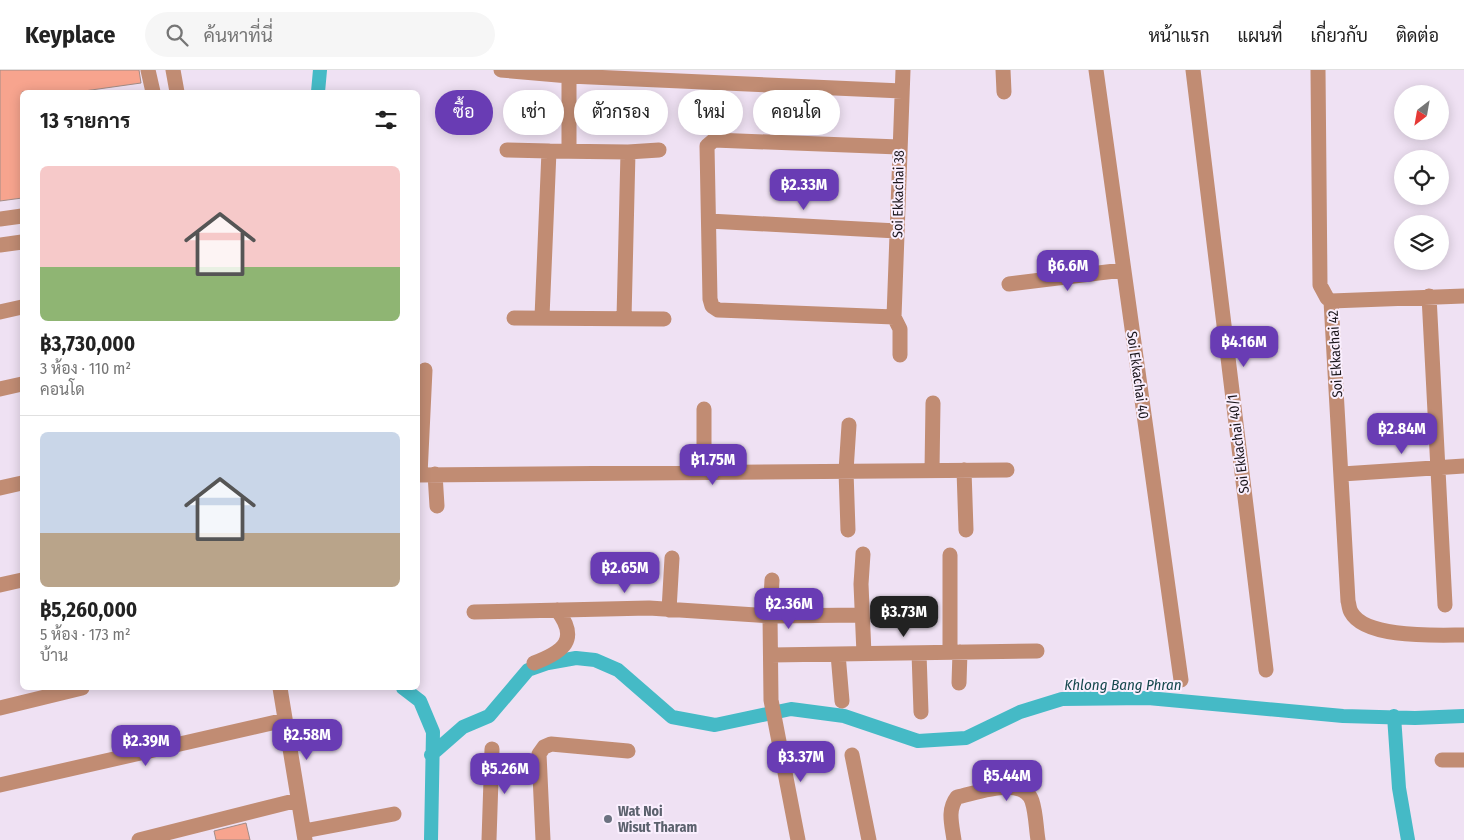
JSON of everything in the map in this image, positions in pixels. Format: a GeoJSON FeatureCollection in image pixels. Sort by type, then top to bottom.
{"type":"FeatureCollection","features":[{"type":"Feature","properties":{"kind":"street"},"geometry":{"type":"LineString","coordinates":[[148,70],[153,90]]}},
{"type":"Feature","properties":{"kind":"street"},"geometry":{"type":"LineString","coordinates":[[173,70],[177,90]]}},
{"type":"Feature","properties":{"kind":"street"},"geometry":{"type":"LineString","coordinates":[[501,70],[902,91]]}},
{"type":"Feature","properties":{"kind":"street","name":"Soi Ekkachai 38"},"geometry":{"type":"LineString","coordinates":[[900,356],[900,329],[894,317],[903,70]]}},
{"type":"Feature","properties":{"kind":"street"},"geometry":{"type":"LineString","coordinates":[[1003,70],[1004,92]]}},
{"type":"Feature","properties":{"kind":"street","name":"Soi Ekkachai 40"},"geometry":{"type":"LineString","coordinates":[[1096,70],[1181,680]]}},
{"type":"Feature","properties":{"kind":"street","name":"Soi Ekkachai 40/1"},"geometry":{"type":"LineString","coordinates":[[1193,70],[1266,670]]}},
{"type":"Feature","properties":{"kind":"street","name":"Soi Ekkachai 42"},"geometry":{"type":"LineString","coordinates":[[1318,70],[1320,285],[1327,298],[1332,301],[1348,601],[1351,613],[1365,624],[1405,635],[1464,635]]}},
{"type":"Feature","properties":{"kind":"street"},"geometry":{"type":"LineString","coordinates":[[569,73],[569,151]]}},
{"type":"Feature","properties":{"kind":"street"},"geometry":{"type":"LineString","coordinates":[[894,317],[718,310],[712,306],[710,300],[707,146],[714,140],[899,147]]}},
{"type":"Feature","properties":{"kind":"street"},"geometry":{"type":"LineString","coordinates":[[507,150],[628,152],[659,150]]}},
{"type":"Feature","properties":{"kind":"street"},"geometry":{"type":"LineString","coordinates":[[542,317],[549,151]]}},
{"type":"Feature","properties":{"kind":"street"},"geometry":{"type":"LineString","coordinates":[[624,318],[628,152]]}},
{"type":"Feature","properties":{"kind":"street"},"geometry":{"type":"LineString","coordinates":[[0,219],[20,216]]}},
{"type":"Feature","properties":{"kind":"street"},"geometry":{"type":"LineString","coordinates":[[709,221],[897,230]]}},
{"type":"Feature","properties":{"kind":"street"},"geometry":{"type":"LineString","coordinates":[[0,245],[20,242]]}},
{"type":"Feature","properties":{"kind":"street"},"geometry":{"type":"LineString","coordinates":[[1009,284],[1123,270]]}},
{"type":"Feature","properties":{"kind":"street"},"geometry":{"type":"LineString","coordinates":[[1430,296],[1444,605]]}},
{"type":"Feature","properties":{"kind":"street"},"geometry":{"type":"LineString","coordinates":[[1332,301],[1464,296]]}},
{"type":"Feature","properties":{"kind":"street"},"geometry":{"type":"LineString","coordinates":[[0,312],[20,307]]}},
{"type":"Feature","properties":{"kind":"street"},"geometry":{"type":"LineString","coordinates":[[514,318],[664,318]]}},
{"type":"Feature","properties":{"kind":"street"},"geometry":{"type":"LineString","coordinates":[[420,454],[424,370]]}},
{"type":"Feature","properties":{"kind":"street"},"geometry":{"type":"LineString","coordinates":[[0,389],[20,384]]}},
{"type":"Feature","properties":{"kind":"street"},"geometry":{"type":"LineString","coordinates":[[932,470],[933,403]]}},
{"type":"Feature","properties":{"kind":"street"},"geometry":{"type":"LineString","coordinates":[[704,409],[704,471]]}},
{"type":"Feature","properties":{"kind":"street"},"geometry":{"type":"LineString","coordinates":[[848,530],[846,471],[849,425]]}},
{"type":"Feature","properties":{"kind":"street"},"geometry":{"type":"LineString","coordinates":[[1342,474],[1464,466]]}},
{"type":"Feature","properties":{"kind":"street"},"geometry":{"type":"LineString","coordinates":[[964,470],[966,530]]}},
{"type":"Feature","properties":{"kind":"street"},"geometry":{"type":"LineString","coordinates":[[420,475],[704,471],[1007,470]]}},
{"type":"Feature","properties":{"kind":"street"},"geometry":{"type":"LineString","coordinates":[[435,474],[438,506]]}},
{"type":"Feature","properties":{"kind":"street"},"geometry":{"type":"LineString","coordinates":[[0,488],[20,483]]}},
{"type":"Feature","properties":{"kind":"street"},"geometry":{"type":"LineString","coordinates":[[863,554],[862,614],[864,654]]}},
{"type":"Feature","properties":{"kind":"street"},"geometry":{"type":"LineString","coordinates":[[950,555],[955,652],[960,683]]}},
{"type":"Feature","properties":{"kind":"street"},"geometry":{"type":"LineString","coordinates":[[669,610],[672,558]]}},
{"type":"Feature","properties":{"kind":"street"},"geometry":{"type":"LineString","coordinates":[[0,585],[20,580]]}},
{"type":"Feature","properties":{"kind":"street"},"geometry":{"type":"LineString","coordinates":[[772,580],[770,616],[771,700],[798,840]]}},
{"type":"Feature","properties":{"kind":"street"},"geometry":{"type":"LineString","coordinates":[[534,663],[562,651],[566,643],[566,622],[556,610]]}},
{"type":"Feature","properties":{"kind":"street"},"geometry":{"type":"LineString","coordinates":[[474,612],[669,610],[770,616],[862,614]]}},
{"type":"Feature","properties":{"kind":"street"},"geometry":{"type":"LineString","coordinates":[[771,655],[1037,651]]}},
{"type":"Feature","properties":{"kind":"street"},"geometry":{"type":"LineString","coordinates":[[920,653],[921,712]]}},
{"type":"Feature","properties":{"kind":"street"},"geometry":{"type":"LineString","coordinates":[[838,654],[842,701]]}},
{"type":"Feature","properties":{"kind":"street"},"geometry":{"type":"LineString","coordinates":[[0,708],[74,690]]}},
{"type":"Feature","properties":{"kind":"street"},"geometry":{"type":"LineString","coordinates":[[280,690],[304,836],[394,814]]}},
{"type":"Feature","properties":{"kind":"street"},"geometry":{"type":"LineString","coordinates":[[0,785],[285,720]]}},
{"type":"Feature","properties":{"kind":"street"},"geometry":{"type":"LineString","coordinates":[[543,840],[539,754],[544,747],[551,744],[628,751]]}},
{"type":"Feature","properties":{"kind":"street"},"geometry":{"type":"LineString","coordinates":[[488,840],[492,749]]}},
{"type":"Feature","properties":{"kind":"street"},"geometry":{"type":"LineString","coordinates":[[852,755],[869,840]]}},
{"type":"Feature","properties":{"kind":"street"},"geometry":{"type":"LineString","coordinates":[[1442,760],[1464,760]]}},
{"type":"Feature","properties":{"kind":"street"},"geometry":{"type":"LineString","coordinates":[[954,840],[950,816],[952,804],[957,797],[1010,786],[1024,789],[1032,800],[1038,840]]}},
{"type":"Feature","properties":{"kind":"street"},"geometry":{"type":"LineString","coordinates":[[139,840],[298,800]]}},
{"type":"Feature","properties":{"kind":"building"},"geometry":{"type":"Polygon","coordinates":[[[0,70],[139,70],[141,83],[91,90],[20,90],[20,198],[0,201],[0,70]]]}},
{"type":"Feature","properties":{"kind":"building"},"geometry":{"type":"Polygon","coordinates":[[[246,823],[250,840],[216,840],[214,831],[246,823]]]}},
{"type":"Feature","properties":{"kind":"waterway"},"geometry":{"type":"LineString","coordinates":[[318,90],[320,70]]}},
{"type":"Feature","properties":{"kind":"waterway","name":"Khlong Bang Phran"},"geometry":{"type":"LineString","coordinates":[[431,755],[463,727],[489,716],[528,670],[548,663],[576,658],[595,660],[618,670],[672,717],[715,725],[791,709],[844,716],[918,741],[966,738],[1020,712],[1062,699],[1148,698],[1343,716],[1415,718],[1464,716]]}},
{"type":"Feature","properties":{"kind":"waterway","name":"Khlong Bang Phran"},"geometry":{"type":"LineString","coordinates":[[406,690],[420,701],[433,732],[431,840]]}},
{"type":"Feature","properties":{"kind":"waterway"},"geometry":{"type":"LineString","coordinates":[[1394,716],[1399,788],[1408,840]]}},
{"type":"Feature","properties":{"kind":"place","name":"Wat Noi Wisut Tharam"},"geometry":{"type":"Point","coordinates":[608,819]}}]}
